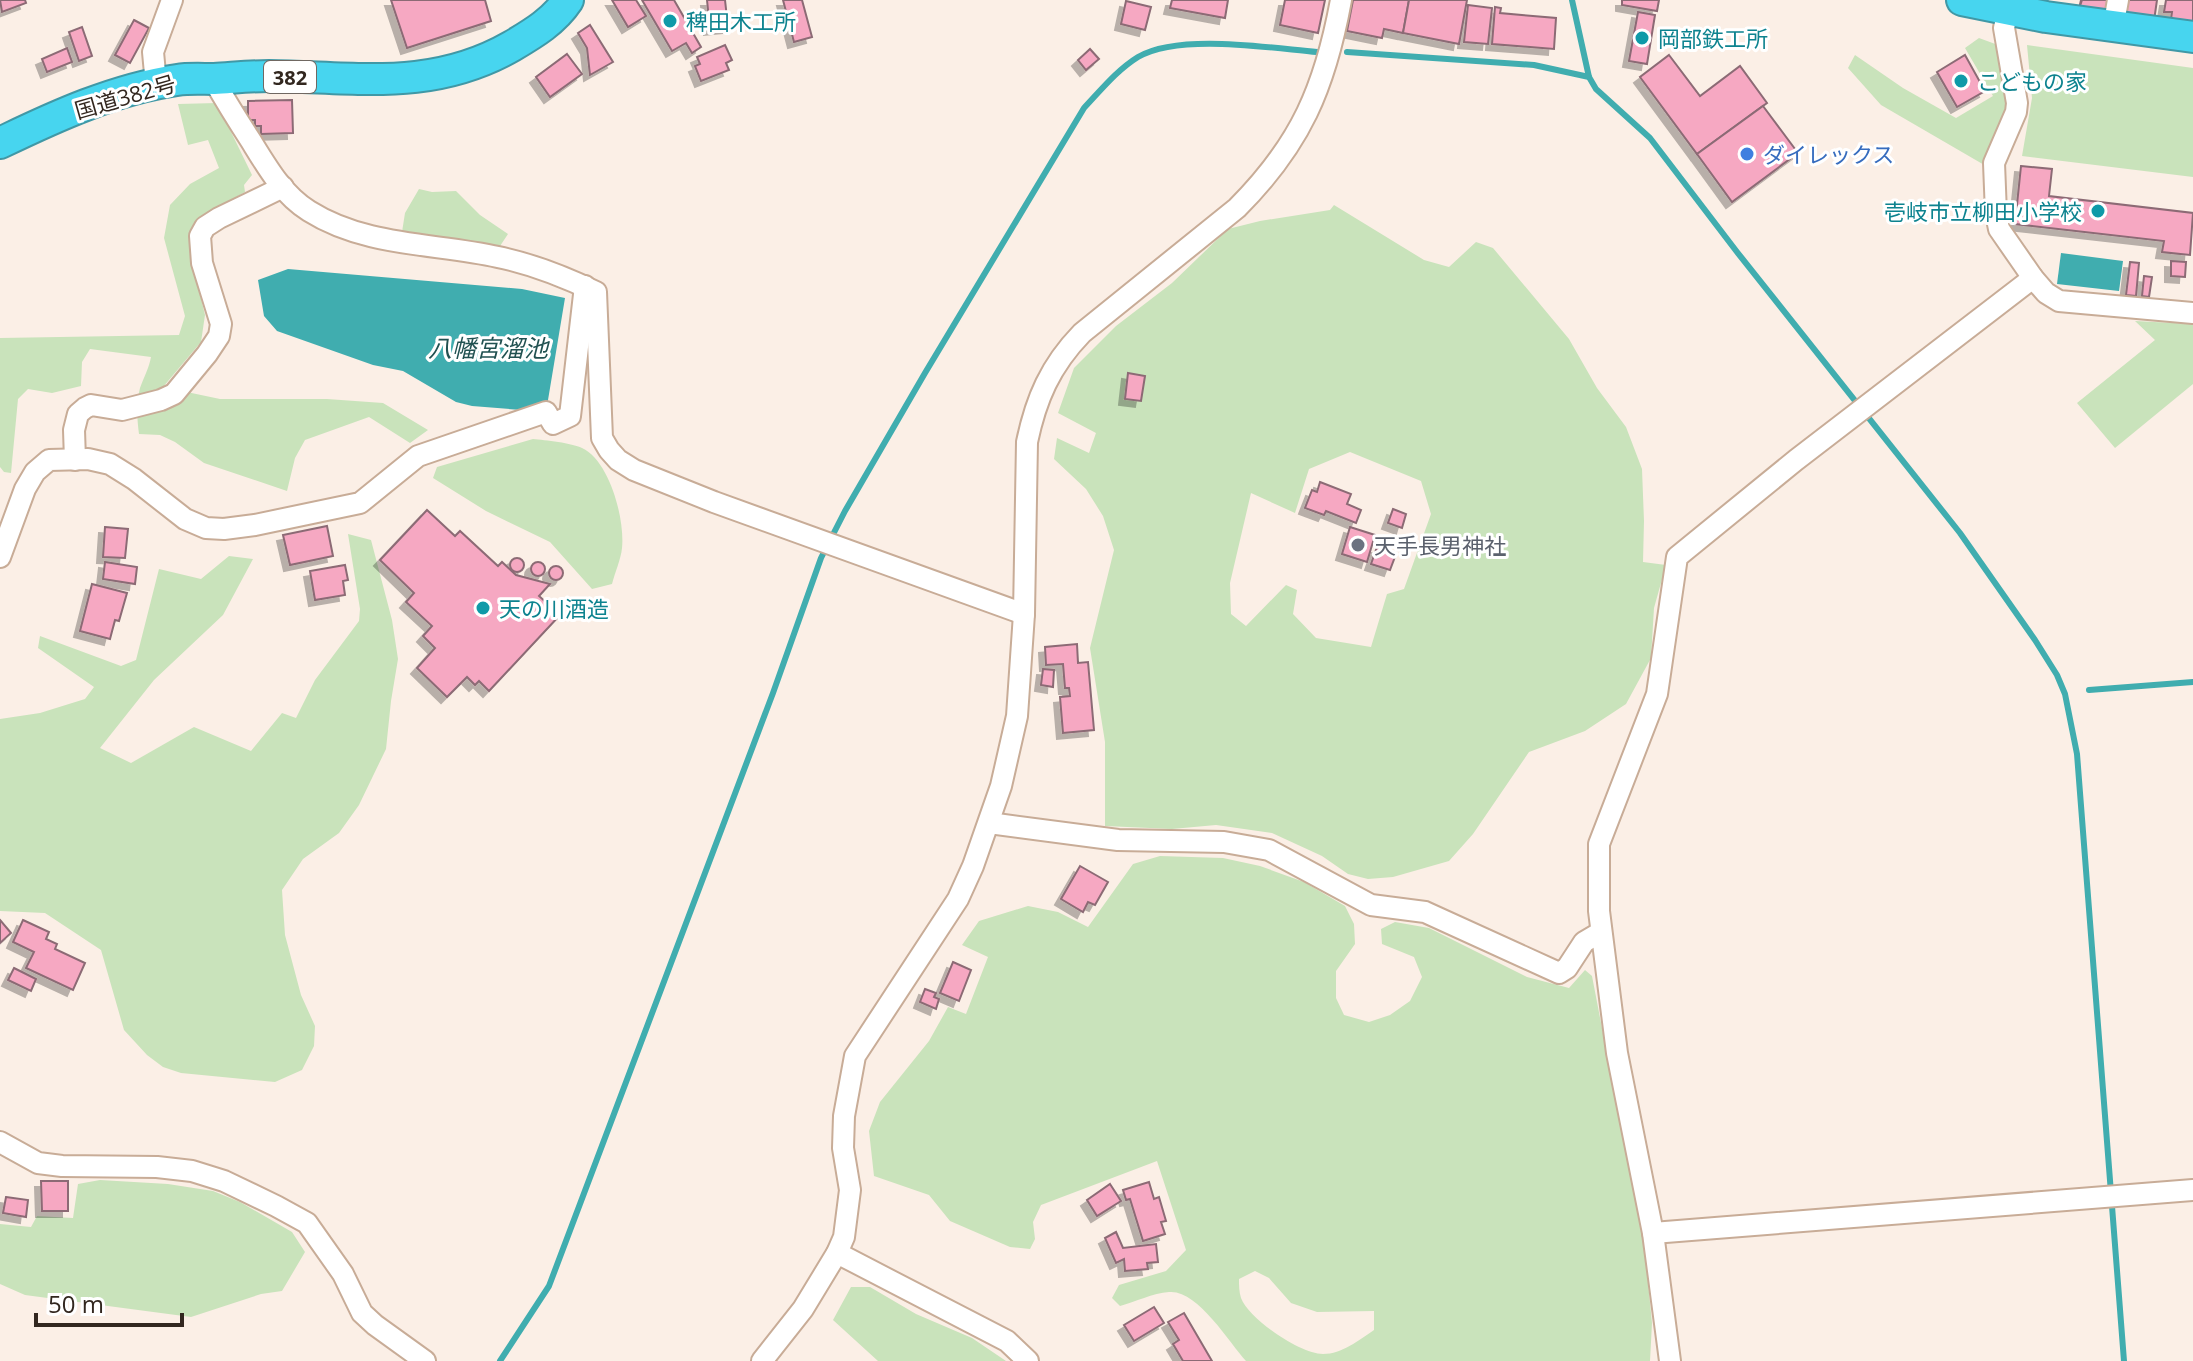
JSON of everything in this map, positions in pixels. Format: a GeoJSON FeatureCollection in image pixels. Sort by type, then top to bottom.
{"type":"FeatureCollection","features":[{"type":"Feature","properties":{"kind":"highway","name":"国道382号"},"geometry":{"type":"LineString","coordinates":[[0,143],[73,110],[182,79],[267,76],[397,79],[436,75],[499,54],[549,23],[568,0]]}},
{"type":"Feature","properties":{"kind":"highway"},"geometry":{"type":"LineString","coordinates":[[1962,0],[2008,9],[2116,14],[2193,37]]}},
{"type":"Feature","properties":{"kind":"street"},"geometry":{"type":"LineString","coordinates":[[156,84],[153,52],[172,0]]}},
{"type":"Feature","properties":{"kind":"street"},"geometry":{"type":"LineString","coordinates":[[762,1361],[803,1309],[844,1237],[850,1190],[843,1148],[844,1116],[855,1056],[958,899],[1001,786],[1017,716],[1024,614],[1027,442],[1033,414],[1046,381],[1082,333],[1237,208],[1260,185],[1302,126],[1316,95],[1327,65],[1341,0]]}},
{"type":"Feature","properties":{"kind":"street"},"geometry":{"type":"LineString","coordinates":[[2008,9],[2004,28],[2017,103],[1994,163],[1999,229],[2033,278],[2046,293],[2059,301],[2193,313]]}},
{"type":"Feature","properties":{"kind":"street"},"geometry":{"type":"LineString","coordinates":[[213,79],[269,172],[307,210],[332,223],[398,242],[498,256],[558,275],[596,292],[602,438],[618,460],[634,470],[714,502],[1024,614]]}},
{"type":"Feature","properties":{"kind":"street"},"geometry":{"type":"LineString","coordinates":[[75,460],[74,430],[78,414],[85,408],[91,405],[122,410],[161,400],[174,394],[207,354],[219,336],[221,324],[202,263],[200,236],[205,227],[219,218],[283,187]]}},
{"type":"Feature","properties":{"kind":"street"},"geometry":{"type":"LineString","coordinates":[[1670,1361],[1653,1233],[1617,1053],[1601,932],[1597,854],[1657,694],[1677,557],[1796,460],[2033,278]]}},
{"type":"Feature","properties":{"kind":"street"},"geometry":{"type":"LineString","coordinates":[[0,557],[25,489],[35,472],[49,460],[88,459],[110,464],[185,519],[206,528],[224,529],[360,503],[418,456],[546,412],[553,424],[570,416],[585,286]]}},
{"type":"Feature","properties":{"kind":"street"},"geometry":{"type":"LineString","coordinates":[[989,823],[1118,840],[1224,842],[1269,850],[1371,905],[1425,912],[1559,973],[1567,968],[1584,942],[1601,932]]}},
{"type":"Feature","properties":{"kind":"street"},"geometry":{"type":"LineString","coordinates":[[0,1142],[38,1163],[192,1171],[224,1181],[276,1206],[307,1223],[343,1274],[362,1313],[425,1361]]}},
{"type":"Feature","properties":{"kind":"street"},"geometry":{"type":"LineString","coordinates":[[1653,1233],[2193,1190]]}},
{"type":"Feature","properties":{"kind":"street"},"geometry":{"type":"LineString","coordinates":[[837,1253],[1007,1341],[1028,1361]]}},
{"type":"Feature","properties":{"kind":"green space"},"geometry":{"type":"Polygon","coordinates":[[[1979,38],[1998,45],[2010,105],[1986,166],[1881,105],[1848,68],[1855,55],[1903,88],[1956,118],[1993,96],[1965,48],[1979,38]]]}},
{"type":"Feature","properties":{"kind":"green space"},"geometry":{"type":"Polygon","coordinates":[[[2027,45],[2193,68],[2193,177],[2022,156],[2032,98],[2027,45]]]}},
{"type":"Feature","properties":{"kind":"green space"},"geometry":{"type":"Polygon","coordinates":[[[217,103],[252,175],[244,185],[245,192],[197,219],[191,258],[205,315],[201,342],[163,387],[220,399],[327,399],[383,403],[428,430],[410,443],[369,417],[305,440],[295,458],[287,491],[204,463],[160,435],[139,434],[139,394],[151,357],[90,349],[82,362],[81,386],[52,393],[28,389],[18,399],[11,473],[4,472],[0,467],[0,338],[179,335],[185,316],[164,238],[170,205],[190,184],[219,168],[208,140],[188,145],[178,104],[217,103]]]}},
{"type":"Feature","properties":{"kind":"green space"},"geometry":{"type":"Polygon","coordinates":[[[419,189],[456,191],[480,215],[508,234],[498,249],[415,238],[402,232],[405,213],[419,189]]]}},
{"type":"Feature","properties":{"kind":"green space"},"geometry":{"type":"Polygon","coordinates":[[[1334,205],[1424,260],[1449,267],[1476,242],[1493,248],[1569,339],[1597,388],[1626,427],[1642,469],[1643,562],[1666,565],[1654,608],[1651,658],[1626,704],[1585,731],[1529,752],[1473,834],[1449,861],[1393,877],[1368,879],[1348,874],[1322,856],[1272,833],[1216,825],[1172,829],[1105,826],[1105,742],[1090,648],[1114,550],[1103,516],[1086,489],[1054,459],[1057,438],[1089,453],[1096,433],[1058,413],[1074,368],[1116,326],[1172,283],[1228,229],[1330,210],[1334,205]],[[1350,452],[1309,469],[1295,513],[1251,493],[1230,583],[1231,614],[1246,626],[1286,585],[1297,590],[1293,614],[1316,638],[1371,647],[1387,594],[1404,589],[1431,514],[1421,481],[1350,452]]]}},
{"type":"Feature","properties":{"kind":"green space"},"geometry":{"type":"Polygon","coordinates":[[[2135,321],[2193,324],[2193,384],[2115,448],[2077,403],[2155,340],[2135,321]]]}},
{"type":"Feature","properties":{"kind":"green space"},"geometry":{"type":"Polygon","coordinates":[[[533,439],[582,448],[592,455],[608,478],[618,507],[622,536],[612,584],[592,589],[550,542],[486,511],[433,478],[437,467],[533,439]]]}},
{"type":"Feature","properties":{"kind":"green space"},"geometry":{"type":"Polygon","coordinates":[[[348,534],[371,540],[392,620],[398,659],[386,749],[359,805],[339,833],[303,859],[282,890],[285,935],[301,995],[315,1026],[314,1046],[302,1070],[275,1082],[181,1073],[163,1067],[147,1055],[124,1030],[101,950],[45,913],[0,911],[0,719],[40,713],[85,699],[94,687],[38,648],[40,636],[121,666],[136,660],[159,569],[201,579],[229,556],[253,559],[223,615],[154,680],[100,748],[131,763],[194,727],[251,751],[282,713],[296,718],[315,680],[359,621],[360,609],[348,534]]]}},
{"type":"Feature","properties":{"kind":"green space"},"geometry":{"type":"Polygon","coordinates":[[[1160,856],[1223,858],[1260,866],[1304,882],[1345,906],[1354,924],[1355,944],[1336,971],[1336,998],[1344,1015],[1369,1022],[1390,1015],[1410,1001],[1422,977],[1414,957],[1382,944],[1381,929],[1395,922],[1429,928],[1527,977],[1569,988],[1585,970],[1592,976],[1645,1252],[1652,1323],[1650,1361],[1246,1361],[1201,1308],[1180,1293],[1163,1293],[1120,1306],[1112,1298],[1119,1285],[1166,1271],[1186,1250],[1157,1161],[1041,1205],[1033,1222],[1035,1239],[1030,1249],[1010,1247],[950,1221],[929,1195],[874,1176],[869,1131],[880,1102],[929,1041],[948,1007],[966,1014],[988,957],[962,945],[979,921],[1028,906],[1058,912],[1088,927],[1133,864],[1160,856]],[[1255,1271],[1239,1279],[1241,1298],[1254,1316],[1289,1342],[1323,1354],[1350,1346],[1374,1330],[1374,1311],[1317,1312],[1291,1303],[1269,1278],[1255,1271]]]}},
{"type":"Feature","properties":{"kind":"green space"},"geometry":{"type":"Polygon","coordinates":[[[100,1180],[168,1184],[213,1191],[240,1202],[292,1232],[305,1252],[282,1291],[261,1294],[191,1317],[25,1295],[0,1284],[0,1224],[31,1227],[37,1216],[73,1218],[78,1184],[100,1180]]]}},
{"type":"Feature","properties":{"kind":"green space"},"geometry":{"type":"Polygon","coordinates":[[[851,1287],[870,1287],[916,1314],[972,1338],[1006,1361],[878,1361],[833,1320],[851,1287]]]}},
{"type":"Feature","properties":{"kind":"water"},"geometry":{"type":"Polygon","coordinates":[[[2061,253],[2123,261],[2119,291],[2057,284],[2061,253]]]}},
{"type":"Feature","properties":{"kind":"water","name":"八幡宮溜池"},"geometry":{"type":"Polygon","coordinates":[[[288,269],[522,289],[565,298],[546,412],[456,402],[403,371],[373,365],[277,331],[264,316],[258,280],[288,269]]]}},
{"type":"Feature","properties":{"kind":"building"},"geometry":{"type":"Polygon","coordinates":[[[0,0],[25,0],[26,3],[2,12],[0,0]]]}},
{"type":"Feature","properties":{"kind":"building"},"geometry":{"type":"Polygon","coordinates":[[[391,0],[485,0],[491,21],[407,48],[391,0]]]}},
{"type":"Feature","properties":{"kind":"building"},"geometry":{"type":"Polygon","coordinates":[[[612,0],[636,0],[646,16],[628,27],[612,0]]]}},
{"type":"Feature","properties":{"kind":"building","name":"稗田木工所"},"geometry":{"type":"Polygon","coordinates":[[[642,0],[674,0],[701,47],[692,53],[686,43],[672,51],[642,0]]]}},
{"type":"Feature","properties":{"kind":"building"},"geometry":{"type":"Polygon","coordinates":[[[707,0],[725,0],[728,27],[710,29],[707,0]]]}},
{"type":"Feature","properties":{"kind":"building"},"geometry":{"type":"Polygon","coordinates":[[[783,0],[802,0],[812,37],[794,42],[783,0]]]}},
{"type":"Feature","properties":{"kind":"building"},"geometry":{"type":"Polygon","coordinates":[[[1172,0],[1228,0],[1225,18],[1170,8],[1172,0]]]}},
{"type":"Feature","properties":{"kind":"building"},"geometry":{"type":"Polygon","coordinates":[[[1285,0],[1325,0],[1318,33],[1280,25],[1285,0]]]}},
{"type":"Feature","properties":{"kind":"building"},"geometry":{"type":"Polygon","coordinates":[[[1353,0],[1409,0],[1403,33],[1384,29],[1382,38],[1347,31],[1353,0]]]}},
{"type":"Feature","properties":{"kind":"building"},"geometry":{"type":"Polygon","coordinates":[[[1409,0],[1467,0],[1459,44],[1403,33],[1409,0]]]}},
{"type":"Feature","properties":{"kind":"building","name":"岡部鉄工所"},"geometry":{"type":"Polygon","coordinates":[[[1622,0],[1659,0],[1657,11],[1622,5],[1622,0]]]}},
{"type":"Feature","properties":{"kind":"building"},"geometry":{"type":"Polygon","coordinates":[[[2081,0],[2113,0],[2111,14],[2079,9],[2081,0]]]}},
{"type":"Feature","properties":{"kind":"building"},"geometry":{"type":"Polygon","coordinates":[[[2082,0],[2113,0],[2111,14],[2079,9],[2082,0]]]}},
{"type":"Feature","properties":{"kind":"building"},"geometry":{"type":"Polygon","coordinates":[[[2123,0],[2157,0],[2154,21],[2121,16],[2123,0]]]}},
{"type":"Feature","properties":{"kind":"building"},"geometry":{"type":"Polygon","coordinates":[[[2166,0],[2193,0],[2193,22],[2171,19],[2172,12],[2164,12],[2166,0]]]}},
{"type":"Feature","properties":{"kind":"building"},"geometry":{"type":"Polygon","coordinates":[[[1126,1],[1151,7],[1145,30],[1121,24],[1126,1]]]}},
{"type":"Feature","properties":{"kind":"building"},"geometry":{"type":"Polygon","coordinates":[[[1468,5],[1492,8],[1488,44],[1464,42],[1468,5]]]}},
{"type":"Feature","properties":{"kind":"building"},"geometry":{"type":"Polygon","coordinates":[[[1495,7],[1501,8],[1500,13],[1556,18],[1554,49],[1492,44],[1495,7]]]}},
{"type":"Feature","properties":{"kind":"building","name":"岡部鉄工所"},"geometry":{"type":"Polygon","coordinates":[[[1638,12],[1655,15],[1647,64],[1629,61],[1638,12]]]}},
{"type":"Feature","properties":{"kind":"building"},"geometry":{"type":"Polygon","coordinates":[[[134,20],[149,28],[130,63],[115,55],[134,20]]]}},
{"type":"Feature","properties":{"kind":"building"},"geometry":{"type":"Polygon","coordinates":[[[590,25],[613,62],[590,75],[587,48],[578,33],[590,25]]]}},
{"type":"Feature","properties":{"kind":"building"},"geometry":{"type":"Polygon","coordinates":[[[82,27],[92,56],[79,61],[69,32],[82,27]]]}},
{"type":"Feature","properties":{"kind":"building"},"geometry":{"type":"Polygon","coordinates":[[[725,45],[732,60],[726,63],[729,70],[701,81],[695,66],[700,64],[697,57],[725,45]]]}},
{"type":"Feature","properties":{"kind":"building"},"geometry":{"type":"Polygon","coordinates":[[[67,48],[72,62],[47,72],[42,59],[67,48]]]}},
{"type":"Feature","properties":{"kind":"building"},"geometry":{"type":"Polygon","coordinates":[[[1090,49],[1099,59],[1086,70],[1078,60],[1090,49]]]}},
{"type":"Feature","properties":{"kind":"building"},"geometry":{"type":"Polygon","coordinates":[[[567,54],[582,74],[550,97],[536,77],[567,54]]]}},
{"type":"Feature","properties":{"kind":"building"},"geometry":{"type":"Polygon","coordinates":[[[1669,55],[1700,96],[1740,66],[1767,103],[1697,154],[1640,77],[1669,55]]]}},
{"type":"Feature","properties":{"kind":"building","name":"こどもの家"},"geometry":{"type":"Polygon","coordinates":[[[1965,55],[1985,91],[1957,107],[1937,72],[1965,55]]]}},
{"type":"Feature","properties":{"kind":"building"},"geometry":{"type":"Polygon","coordinates":[[[292,100],[293,133],[261,134],[261,126],[255,126],[255,120],[248,120],[248,101],[292,100]]]}},
{"type":"Feature","properties":{"kind":"building","name":"ダイレックス"},"geometry":{"type":"Polygon","coordinates":[[[1763,106],[1798,153],[1732,202],[1697,154],[1763,106]]]}},
{"type":"Feature","properties":{"kind":"building","name":"壱岐市立柳田小学校"},"geometry":{"type":"Polygon","coordinates":[[[2021,166],[2052,169],[2049,196],[2193,213],[2190,255],[2162,252],[2164,241],[2015,224],[2021,166]]]}},
{"type":"Feature","properties":{"kind":"building"},"geometry":{"type":"Polygon","coordinates":[[[2171,261],[2186,262],[2185,277],[2171,276],[2171,261]]]}},
{"type":"Feature","properties":{"kind":"building"},"geometry":{"type":"Polygon","coordinates":[[[2130,262],[2139,263],[2136,296],[2126,295],[2130,262]]]}},
{"type":"Feature","properties":{"kind":"building"},"geometry":{"type":"Polygon","coordinates":[[[2144,276],[2152,277],[2149,297],[2142,296],[2144,276]]]}},
{"type":"Feature","properties":{"kind":"building"},"geometry":{"type":"Polygon","coordinates":[[[1128,373],[1145,376],[1141,401],[1125,399],[1128,373]]]}},
{"type":"Feature","properties":{"kind":"building"},"geometry":{"type":"Polygon","coordinates":[[[1320,482],[1351,494],[1347,504],[1361,510],[1356,523],[1326,511],[1324,515],[1305,508],[1312,490],[1317,492],[1320,482]]]}},
{"type":"Feature","properties":{"kind":"building"},"geometry":{"type":"Polygon","coordinates":[[[1393,509],[1406,514],[1402,528],[1388,523],[1393,509]]]}},
{"type":"Feature","properties":{"kind":"building","name":"天の川酒造"},"geometry":{"type":"Polygon","coordinates":[[[427,510],[455,536],[460,531],[498,566],[502,562],[516,575],[550,584],[539,596],[560,615],[489,691],[479,681],[475,685],[467,677],[447,697],[417,668],[435,648],[423,636],[432,626],[406,602],[414,593],[380,560],[427,510]]]}},
{"type":"Feature","properties":{"kind":"building"},"geometry":{"type":"Polygon","coordinates":[[[327,526],[333,556],[290,565],[283,535],[327,526]]]}},
{"type":"Feature","properties":{"kind":"building"},"geometry":{"type":"Polygon","coordinates":[[[105,527],[128,529],[125,558],[103,557],[105,527]]]}},
{"type":"Feature","properties":{"kind":"building","name":"天手長男神社"},"geometry":{"type":"Polygon","coordinates":[[[1350,527],[1375,535],[1367,562],[1342,554],[1350,527]]]}},
{"type":"Feature","properties":{"kind":"building"},"geometry":{"type":"Polygon","coordinates":[[[1377,547],[1396,554],[1390,570],[1371,564],[1377,547]]]}},
{"type":"Feature","properties":{"kind":"building"},"geometry":{"type":"Polygon","coordinates":[[[517,558],[524,565],[517,572],[510,565],[517,558]]]}},
{"type":"Feature","properties":{"kind":"building"},"geometry":{"type":"Polygon","coordinates":[[[105,562],[137,567],[135,584],[103,579],[105,562]]]}},
{"type":"Feature","properties":{"kind":"building"},"geometry":{"type":"Polygon","coordinates":[[[538,562],[545,569],[538,576],[531,569],[538,562]]]}},
{"type":"Feature","properties":{"kind":"building"},"geometry":{"type":"Polygon","coordinates":[[[345,565],[348,580],[343,581],[345,595],[315,600],[310,571],[345,565]]]}},
{"type":"Feature","properties":{"kind":"building"},"geometry":{"type":"Polygon","coordinates":[[[556,566],[563,573],[556,580],[549,573],[556,566]]]}},
{"type":"Feature","properties":{"kind":"building"},"geometry":{"type":"Polygon","coordinates":[[[92,584],[127,593],[110,639],[80,631],[92,584]]]}},
{"type":"Feature","properties":{"kind":"building"},"geometry":{"type":"Polygon","coordinates":[[[1077,644],[1078,663],[1088,662],[1094,730],[1063,733],[1060,697],[1070,696],[1069,688],[1065,688],[1063,664],[1046,665],[1045,647],[1077,644]]]}},
{"type":"Feature","properties":{"kind":"building"},"geometry":{"type":"Polygon","coordinates":[[[1043,669],[1054,670],[1053,687],[1041,685],[1043,669]]]}},
{"type":"Feature","properties":{"kind":"building"},"geometry":{"type":"Polygon","coordinates":[[[1080,866],[1108,882],[1095,905],[1088,902],[1083,912],[1061,899],[1080,866]]]}},
{"type":"Feature","properties":{"kind":"building"},"geometry":{"type":"Polygon","coordinates":[[[0,920],[11,933],[0,943],[0,920]]]}},
{"type":"Feature","properties":{"kind":"building"},"geometry":{"type":"Polygon","coordinates":[[[23,920],[49,932],[46,939],[57,944],[55,949],[85,963],[73,990],[26,968],[34,952],[13,942],[23,920]]]}},
{"type":"Feature","properties":{"kind":"building"},"geometry":{"type":"Polygon","coordinates":[[[953,962],[971,970],[959,1001],[940,993],[953,962]]]}},
{"type":"Feature","properties":{"kind":"building"},"geometry":{"type":"Polygon","coordinates":[[[14,968],[36,979],[31,991],[8,980],[14,968]]]}},
{"type":"Feature","properties":{"kind":"building"},"geometry":{"type":"Polygon","coordinates":[[[925,989],[936,993],[934,997],[939,999],[936,1009],[920,1002],[925,989]]]}},
{"type":"Feature","properties":{"kind":"building"},"geometry":{"type":"Polygon","coordinates":[[[41,1181],[68,1181],[68,1211],[42,1211],[41,1181]]]}},
{"type":"Feature","properties":{"kind":"building"},"geometry":{"type":"Polygon","coordinates":[[[1149,1182],[1154,1199],[1159,1197],[1166,1221],[1161,1222],[1165,1234],[1143,1241],[1130,1199],[1126,1200],[1123,1190],[1149,1182]]]}},
{"type":"Feature","properties":{"kind":"building"},"geometry":{"type":"Polygon","coordinates":[[[1110,1184],[1121,1201],[1097,1216],[1087,1200],[1110,1184]]]}},
{"type":"Feature","properties":{"kind":"building"},"geometry":{"type":"Polygon","coordinates":[[[6,1197],[28,1200],[26,1217],[3,1213],[6,1197]]]}},
{"type":"Feature","properties":{"kind":"building"},"geometry":{"type":"Polygon","coordinates":[[[1116,1232],[1123,1248],[1156,1244],[1158,1262],[1147,1263],[1148,1269],[1125,1271],[1124,1259],[1116,1263],[1105,1238],[1116,1232]]]}},
{"type":"Feature","properties":{"kind":"building"},"geometry":{"type":"Polygon","coordinates":[[[1154,1307],[1164,1323],[1134,1341],[1124,1325],[1154,1307]]]}},
{"type":"Feature","properties":{"kind":"building"},"geometry":{"type":"Polygon","coordinates":[[[1184,1313],[1212,1361],[1183,1361],[1173,1344],[1179,1340],[1168,1322],[1184,1313]]]}},
{"type":"Feature","properties":{"kind":"waterway"},"geometry":{"type":"LineString","coordinates":[[1572,0],[1589,77],[1596,89],[1650,138],[1960,533],[2035,640],[2065,694],[2077,754],[2124,1361]]}},
{"type":"Feature","properties":{"kind":"waterway"},"geometry":{"type":"LineString","coordinates":[[500,1361],[549,1286],[821,558],[925,373],[1084,108],[1123,68],[1138,57],[1156,50],[1225,44],[1317,52]]}},
{"type":"Feature","properties":{"kind":"waterway"},"geometry":{"type":"LineString","coordinates":[[1347,52],[1534,65],[1589,77]]}},
{"type":"Feature","properties":{"kind":"waterway"},"geometry":{"type":"LineString","coordinates":[[2089,690],[2193,682]]}},
{"type":"Feature","properties":{"kind":"place","name":"稗田木工所"},"geometry":{"type":"Point","coordinates":[670,21]}},
{"type":"Feature","properties":{"kind":"place","name":"岡部鉄工所"},"geometry":{"type":"Point","coordinates":[1642,38]}},
{"type":"Feature","properties":{"kind":"place","name":"こどもの家"},"geometry":{"type":"Point","coordinates":[1961,81]}},
{"type":"Feature","properties":{"kind":"place","name":"ダイレックス"},"geometry":{"type":"Point","coordinates":[1747,154]}},
{"type":"Feature","properties":{"kind":"place","name":"壱岐市立柳田小学校"},"geometry":{"type":"Point","coordinates":[2098,211]}},
{"type":"Feature","properties":{"kind":"place","name":"天手長男神社"},"geometry":{"type":"Point","coordinates":[1358,545]}},
{"type":"Feature","properties":{"kind":"place","name":"天の川酒造"},"geometry":{"type":"Point","coordinates":[483,608]}}]}
